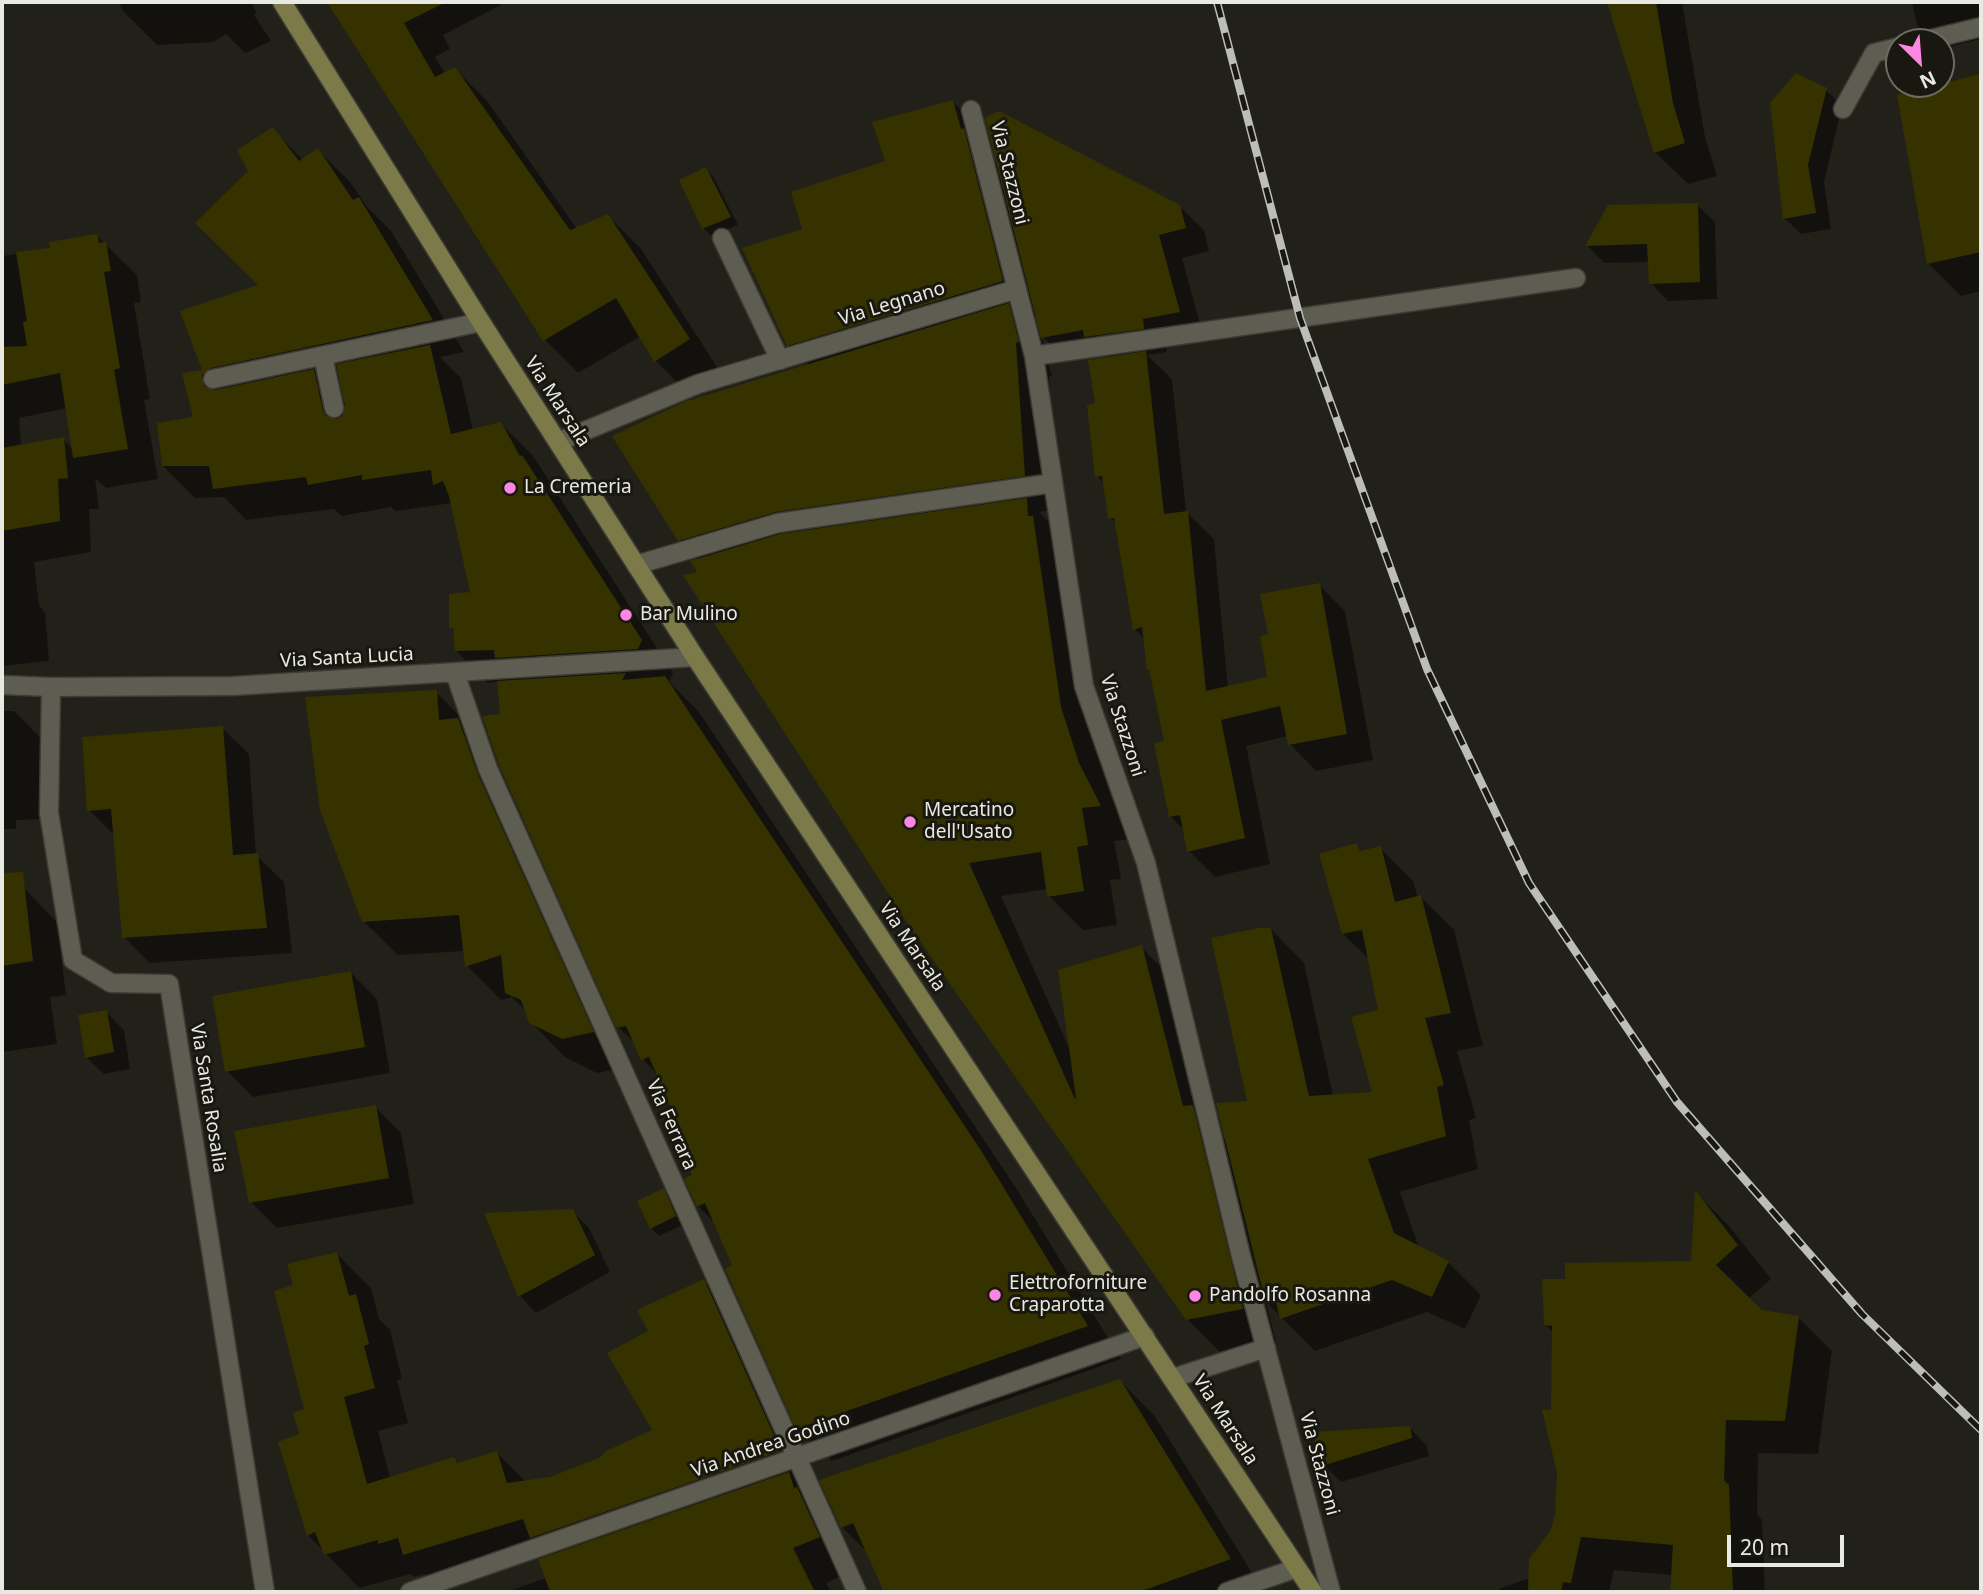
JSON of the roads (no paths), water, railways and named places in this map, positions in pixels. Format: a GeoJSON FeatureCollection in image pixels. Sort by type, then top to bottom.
{"type":"FeatureCollection","features":[{"type":"Feature","properties":{"kind":"main road","name":"Via Marsala"},"geometry":{"type":"LineString","coordinates":[[282,2],[481,322],[695,657],[1299,1571],[1329,1591]]}},
{"type":"Feature","properties":{"kind":"street"},"geometry":{"type":"LineString","coordinates":[[1955,33],[1981,27]]}},
{"type":"Feature","properties":{"kind":"street"},"geometry":{"type":"LineString","coordinates":[[1843,109],[1874,53],[1885,50]]}},
{"type":"Feature","properties":{"kind":"street","name":"Via Stazzoni"},"geometry":{"type":"LineString","coordinates":[[971,110],[1034,356],[1084,686],[1146,863],[1241,1256],[1329,1591]]}},
{"type":"Feature","properties":{"kind":"street"},"geometry":{"type":"LineString","coordinates":[[722,238],[780,360]]}},
{"type":"Feature","properties":{"kind":"street"},"geometry":{"type":"LineString","coordinates":[[1034,356],[1576,278]]}},
{"type":"Feature","properties":{"kind":"street","name":"Via Legnano"},"geometry":{"type":"LineString","coordinates":[[558,442],[698,384],[1017,289]]}},
{"type":"Feature","properties":{"kind":"street"},"geometry":{"type":"LineString","coordinates":[[213,379],[481,322]]}},
{"type":"Feature","properties":{"kind":"street"},"geometry":{"type":"LineString","coordinates":[[323,356],[334,408]]}},
{"type":"Feature","properties":{"kind":"street"},"geometry":{"type":"LineString","coordinates":[[636,565],[778,523],[1053,483]]}},
{"type":"Feature","properties":{"kind":"street","name":"Via Santa Lucia"},"geometry":{"type":"LineString","coordinates":[[2,685],[233,686],[695,657]]}},
{"type":"Feature","properties":{"kind":"street","name":"Via Ferrara"},"geometry":{"type":"LineString","coordinates":[[455,673],[488,769],[857,1592]]}},
{"type":"Feature","properties":{"kind":"street","name":"Via Santa Rosalia"},"geometry":{"type":"LineString","coordinates":[[51,687],[49,813],[73,960],[111,983],[169,984],[265,1592]]}},
{"type":"Feature","properties":{"kind":"street","name":"Via Andrea Godino"},"geometry":{"type":"LineString","coordinates":[[410,1592],[1145,1336]]}},
{"type":"Feature","properties":{"kind":"street"},"geometry":{"type":"LineString","coordinates":[[1173,1378],[1266,1348]]}},
{"type":"Feature","properties":{"kind":"street"},"geometry":{"type":"LineString","coordinates":[[1227,1592],[1299,1571]]}},
{"type":"Feature","properties":{"kind":"railway"},"geometry":{"type":"LineString","coordinates":[[1217,2],[1300,318],[1427,669],[1529,883],[1677,1102],[1862,1314],[1981,1430]]}},
{"type":"Feature","properties":{"kind":"place","name":"La Cremeria"},"geometry":{"type":"Point","coordinates":[510,488]}},
{"type":"Feature","properties":{"kind":"place","name":"Bar Mulino"},"geometry":{"type":"Point","coordinates":[626,615]}},
{"type":"Feature","properties":{"kind":"place","name":"Mercatino dell'Usato"},"geometry":{"type":"Point","coordinates":[910,822]}},
{"type":"Feature","properties":{"kind":"place","name":"Elettroforniture Craparotta"},"geometry":{"type":"Point","coordinates":[995,1295]}},
{"type":"Feature","properties":{"kind":"place","name":"Pandolfo Rosanna"},"geometry":{"type":"Point","coordinates":[1195,1296]}}]}
